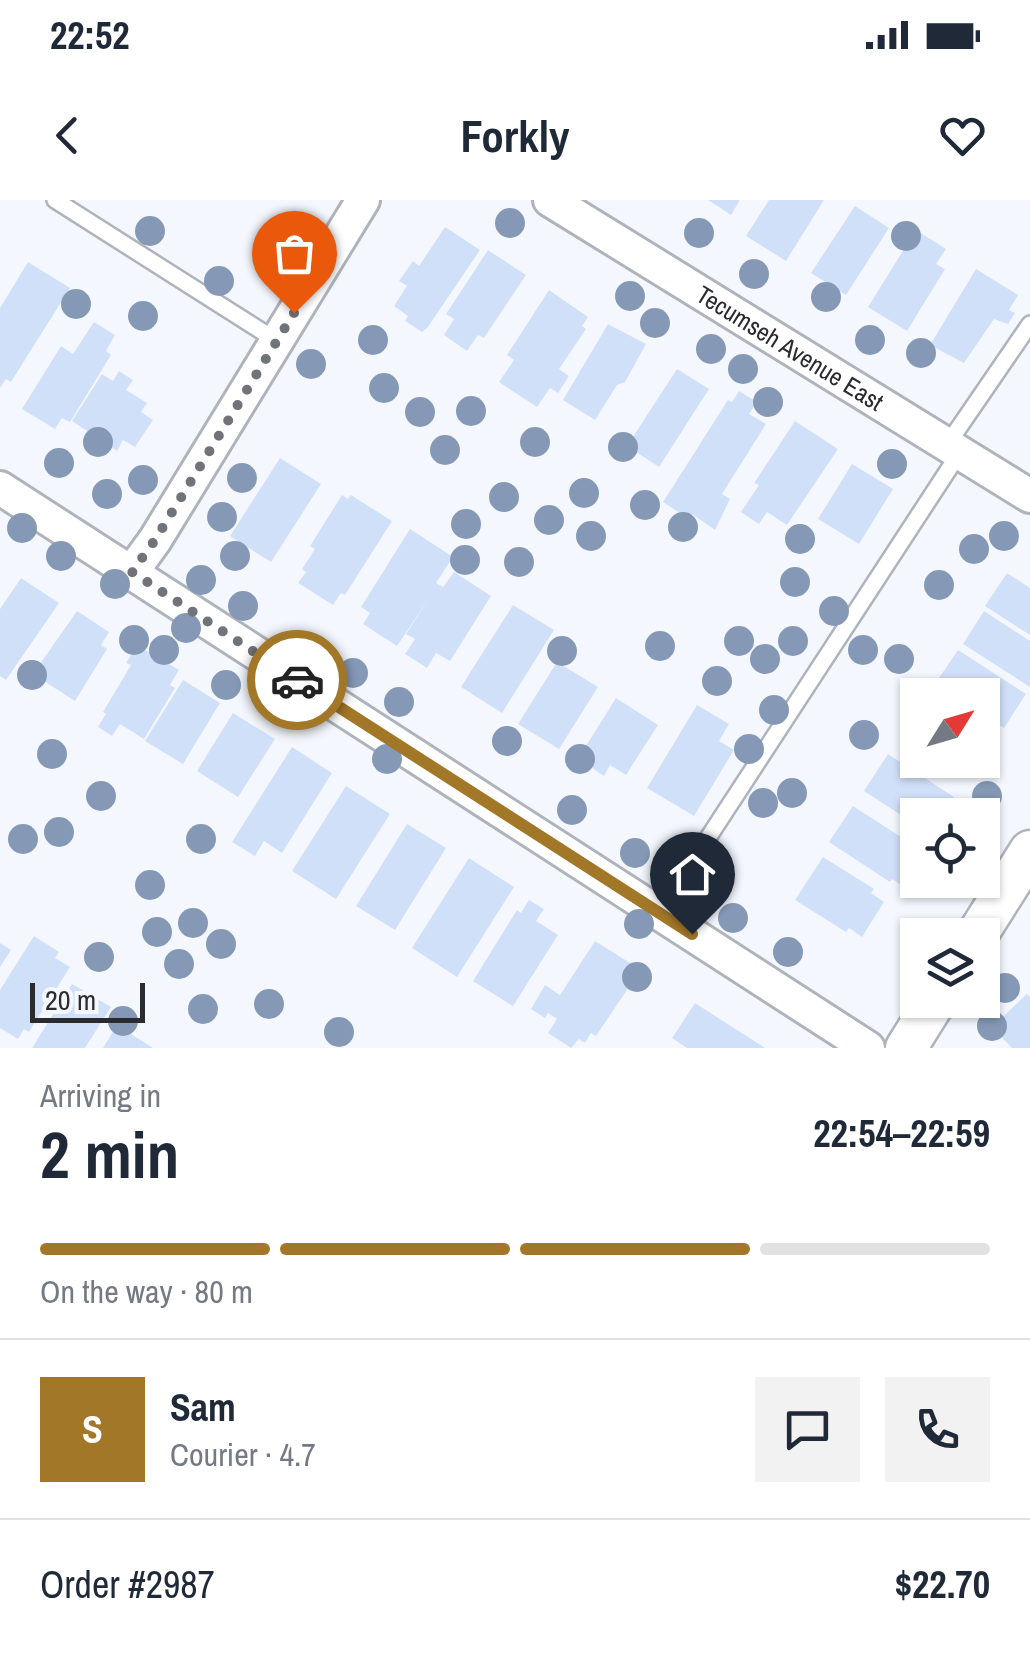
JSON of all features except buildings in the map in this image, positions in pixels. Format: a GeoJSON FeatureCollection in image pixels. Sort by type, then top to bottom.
{"type":"FeatureCollection","features":[{"type":"Feature","properties":{"kind":"street"},"geometry":{"type":"LineString","coordinates":[[132,572],[363,200]]}},
{"type":"Feature","properties":{"kind":"street","name":"Tecumseh Avenue East"},"geometry":{"type":"LineString","coordinates":[[550,200],[1030,496]]}},
{"type":"Feature","properties":{"kind":"street"},"geometry":{"type":"LineString","coordinates":[[0,488],[868,1048]]}},
{"type":"Feature","properties":{"kind":"street"},"geometry":{"type":"LineString","coordinates":[[988,918],[1030,852]]}},
{"type":"Feature","properties":{"kind":"street"},"geometry":{"type":"LineString","coordinates":[[906,1048],[925,1018]]}},
{"type":"Feature","properties":{"kind":"lane"},"geometry":{"type":"LineString","coordinates":[[55,200],[277,341]]}},
{"type":"Feature","properties":{"kind":"lane"},"geometry":{"type":"LineString","coordinates":[[660,914],[1030,324]]}},
{"type":"Feature","properties":{"kind":"way so far"},"geometry":{"type":"LineString","coordinates":[[294,313],[132,572],[297,680]]}},
{"type":"Feature","properties":{"kind":"route"},"geometry":{"type":"LineString","coordinates":[[297,680],[692,934]]}}]}
